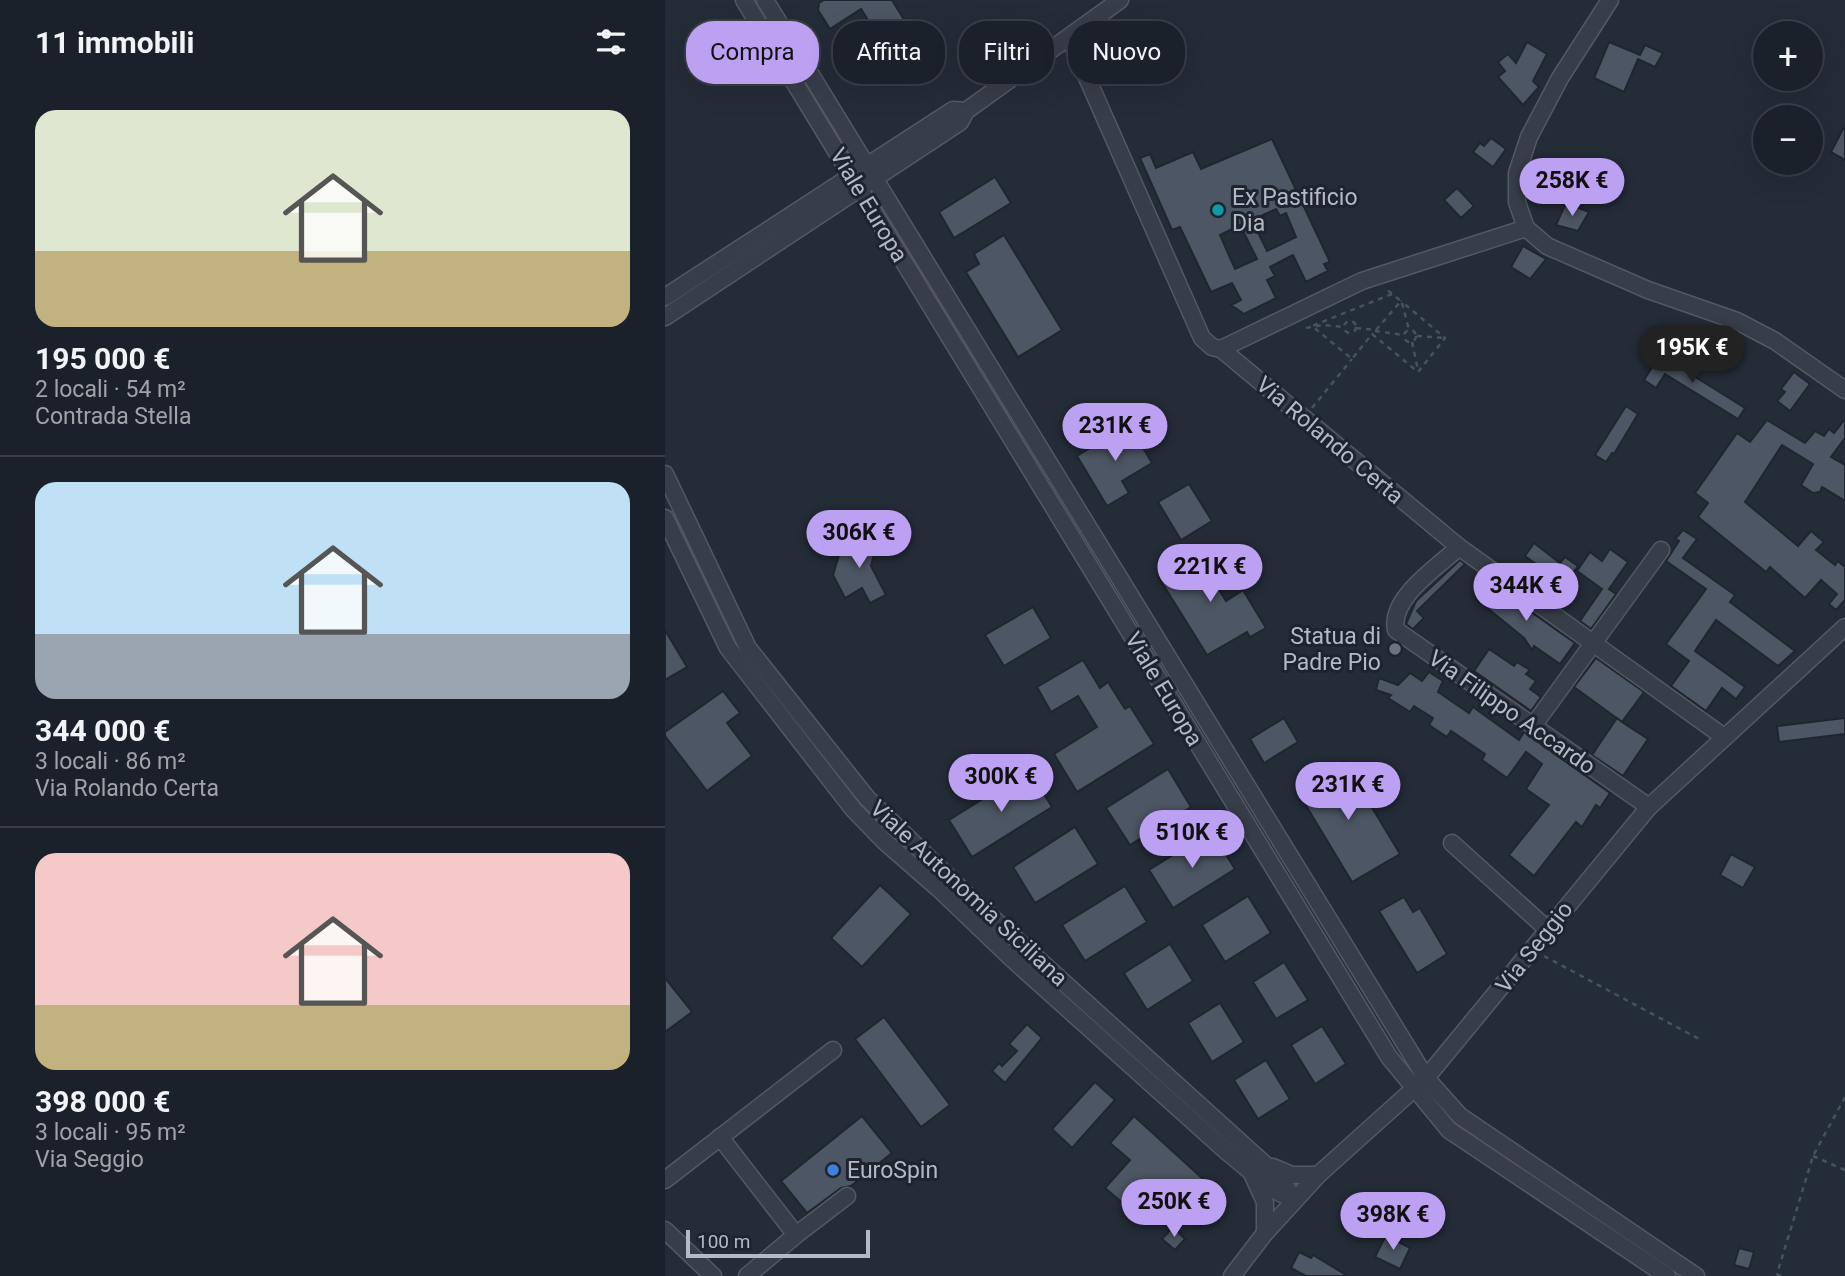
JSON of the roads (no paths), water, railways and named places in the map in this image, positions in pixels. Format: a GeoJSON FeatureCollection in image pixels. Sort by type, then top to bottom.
{"type":"FeatureCollection","features":[{"type":"Feature","properties":{"kind":"street","name":"Viale Europa"},"geometry":{"type":"LineString","coordinates":[[744,0],[1389,1057],[1412,1090],[1449,1130],[1590,1215]]}},
{"type":"Feature","properties":{"kind":"street","name":"Viale Europa"},"geometry":{"type":"LineString","coordinates":[[765,0],[1426,1078],[1460,1116],[1590,1215]]}},
{"type":"Feature","properties":{"kind":"street"},"geometry":{"type":"LineString","coordinates":[[1091,21],[1120,0]]}},
{"type":"Feature","properties":{"kind":"street"},"geometry":{"type":"LineString","coordinates":[[1610,0],[1560,78],[1529,137],[1517,173],[1517,202],[1526,228],[1547,246],[1648,290],[1746,326],[1775,341],[1845,390]]}},
{"type":"Feature","properties":{"kind":"street"},"geometry":{"type":"LineString","coordinates":[[665,297],[960,122],[966,111],[1068,38]]}},
{"type":"Feature","properties":{"kind":"street","name":"Via Rolando Certa"},"geometry":{"type":"LineString","coordinates":[[1090,84],[1202,338],[1212,347],[1221,348],[1458,547],[1724,737]]}},
{"type":"Feature","properties":{"kind":"street"},"geometry":{"type":"LineString","coordinates":[[665,317],[855,183]]}},
{"type":"Feature","properties":{"kind":"street"},"geometry":{"type":"LineString","coordinates":[[1221,348],[1302,308],[1376,276],[1526,228]]}},
{"type":"Feature","properties":{"kind":"street","name":"Viale Autonomia Siciliana"},"geometry":{"type":"LineString","coordinates":[[665,474],[748,648],[891,824],[1023,942],[1257,1168],[1292,1175],[1318,1175]]}},
{"type":"Feature","properties":{"kind":"street"},"geometry":{"type":"LineString","coordinates":[[1041,486],[1056,478]]}},
{"type":"Feature","properties":{"kind":"street","name":"Viale Autonomia Siciliana"},"geometry":{"type":"LineString","coordinates":[[665,518],[728,648],[853,809],[1010,957],[1257,1168],[1281,1179],[1294,1200]]}},
{"type":"Feature","properties":{"kind":"street","name":"Via Filippo Accardo"},"geometry":{"type":"LineString","coordinates":[[1458,547],[1402,601],[1394,622],[1396,630],[1649,807]]}},
{"type":"Feature","properties":{"kind":"street"},"geometry":{"type":"LineString","coordinates":[[1533,726],[1661,550]]}},
{"type":"Feature","properties":{"kind":"street","name":"Via Seggio"},"geometry":{"type":"LineString","coordinates":[[1232,1276],[1265,1233],[1318,1175],[1426,1078],[1649,807],[1845,627]]}},
{"type":"Feature","properties":{"kind":"street"},"geometry":{"type":"LineString","coordinates":[[764,696],[777,685]]}},
{"type":"Feature","properties":{"kind":"street"},"geometry":{"type":"LineString","coordinates":[[1221,782],[1237,773]]}},
{"type":"Feature","properties":{"kind":"street"},"geometry":{"type":"LineString","coordinates":[[1452,843],[1548,929]]}},
{"type":"Feature","properties":{"kind":"street"},"geometry":{"type":"LineString","coordinates":[[1010,957],[1023,942]]}},
{"type":"Feature","properties":{"kind":"street"},"geometry":{"type":"LineString","coordinates":[[665,1180],[832,1049]]}},
{"type":"Feature","properties":{"kind":"street"},"geometry":{"type":"LineString","coordinates":[[720,1138],[796,1235]]}},
{"type":"Feature","properties":{"kind":"street","name":"Viale Autonomia Siciliana"},"geometry":{"type":"LineString","coordinates":[[1257,1168],[1265,1202],[1265,1233]]}},
{"type":"Feature","properties":{"kind":"street"},"geometry":{"type":"LineString","coordinates":[[747,1276],[848,1196]]}},
{"type":"Feature","properties":{"kind":"street"},"geometry":{"type":"LineString","coordinates":[[1590,1215],[1667,1276]]}},
{"type":"Feature","properties":{"kind":"street"},"geometry":{"type":"LineString","coordinates":[[1590,1215],[1696,1276]]}},
{"type":"Feature","properties":{"kind":"street"},"geometry":{"type":"LineString","coordinates":[[665,1230],[713,1276]]}},
{"type":"Feature","properties":{"kind":"place","name":"Ex Pastificio Dia"},"geometry":{"type":"Point","coordinates":[1218,210]}},
{"type":"Feature","properties":{"kind":"place","name":"Statua di Padre Pio"},"geometry":{"type":"Point","coordinates":[1395,649]}},
{"type":"Feature","properties":{"kind":"place","name":"EuroSpin"},"geometry":{"type":"Point","coordinates":[833,1170]}}]}
